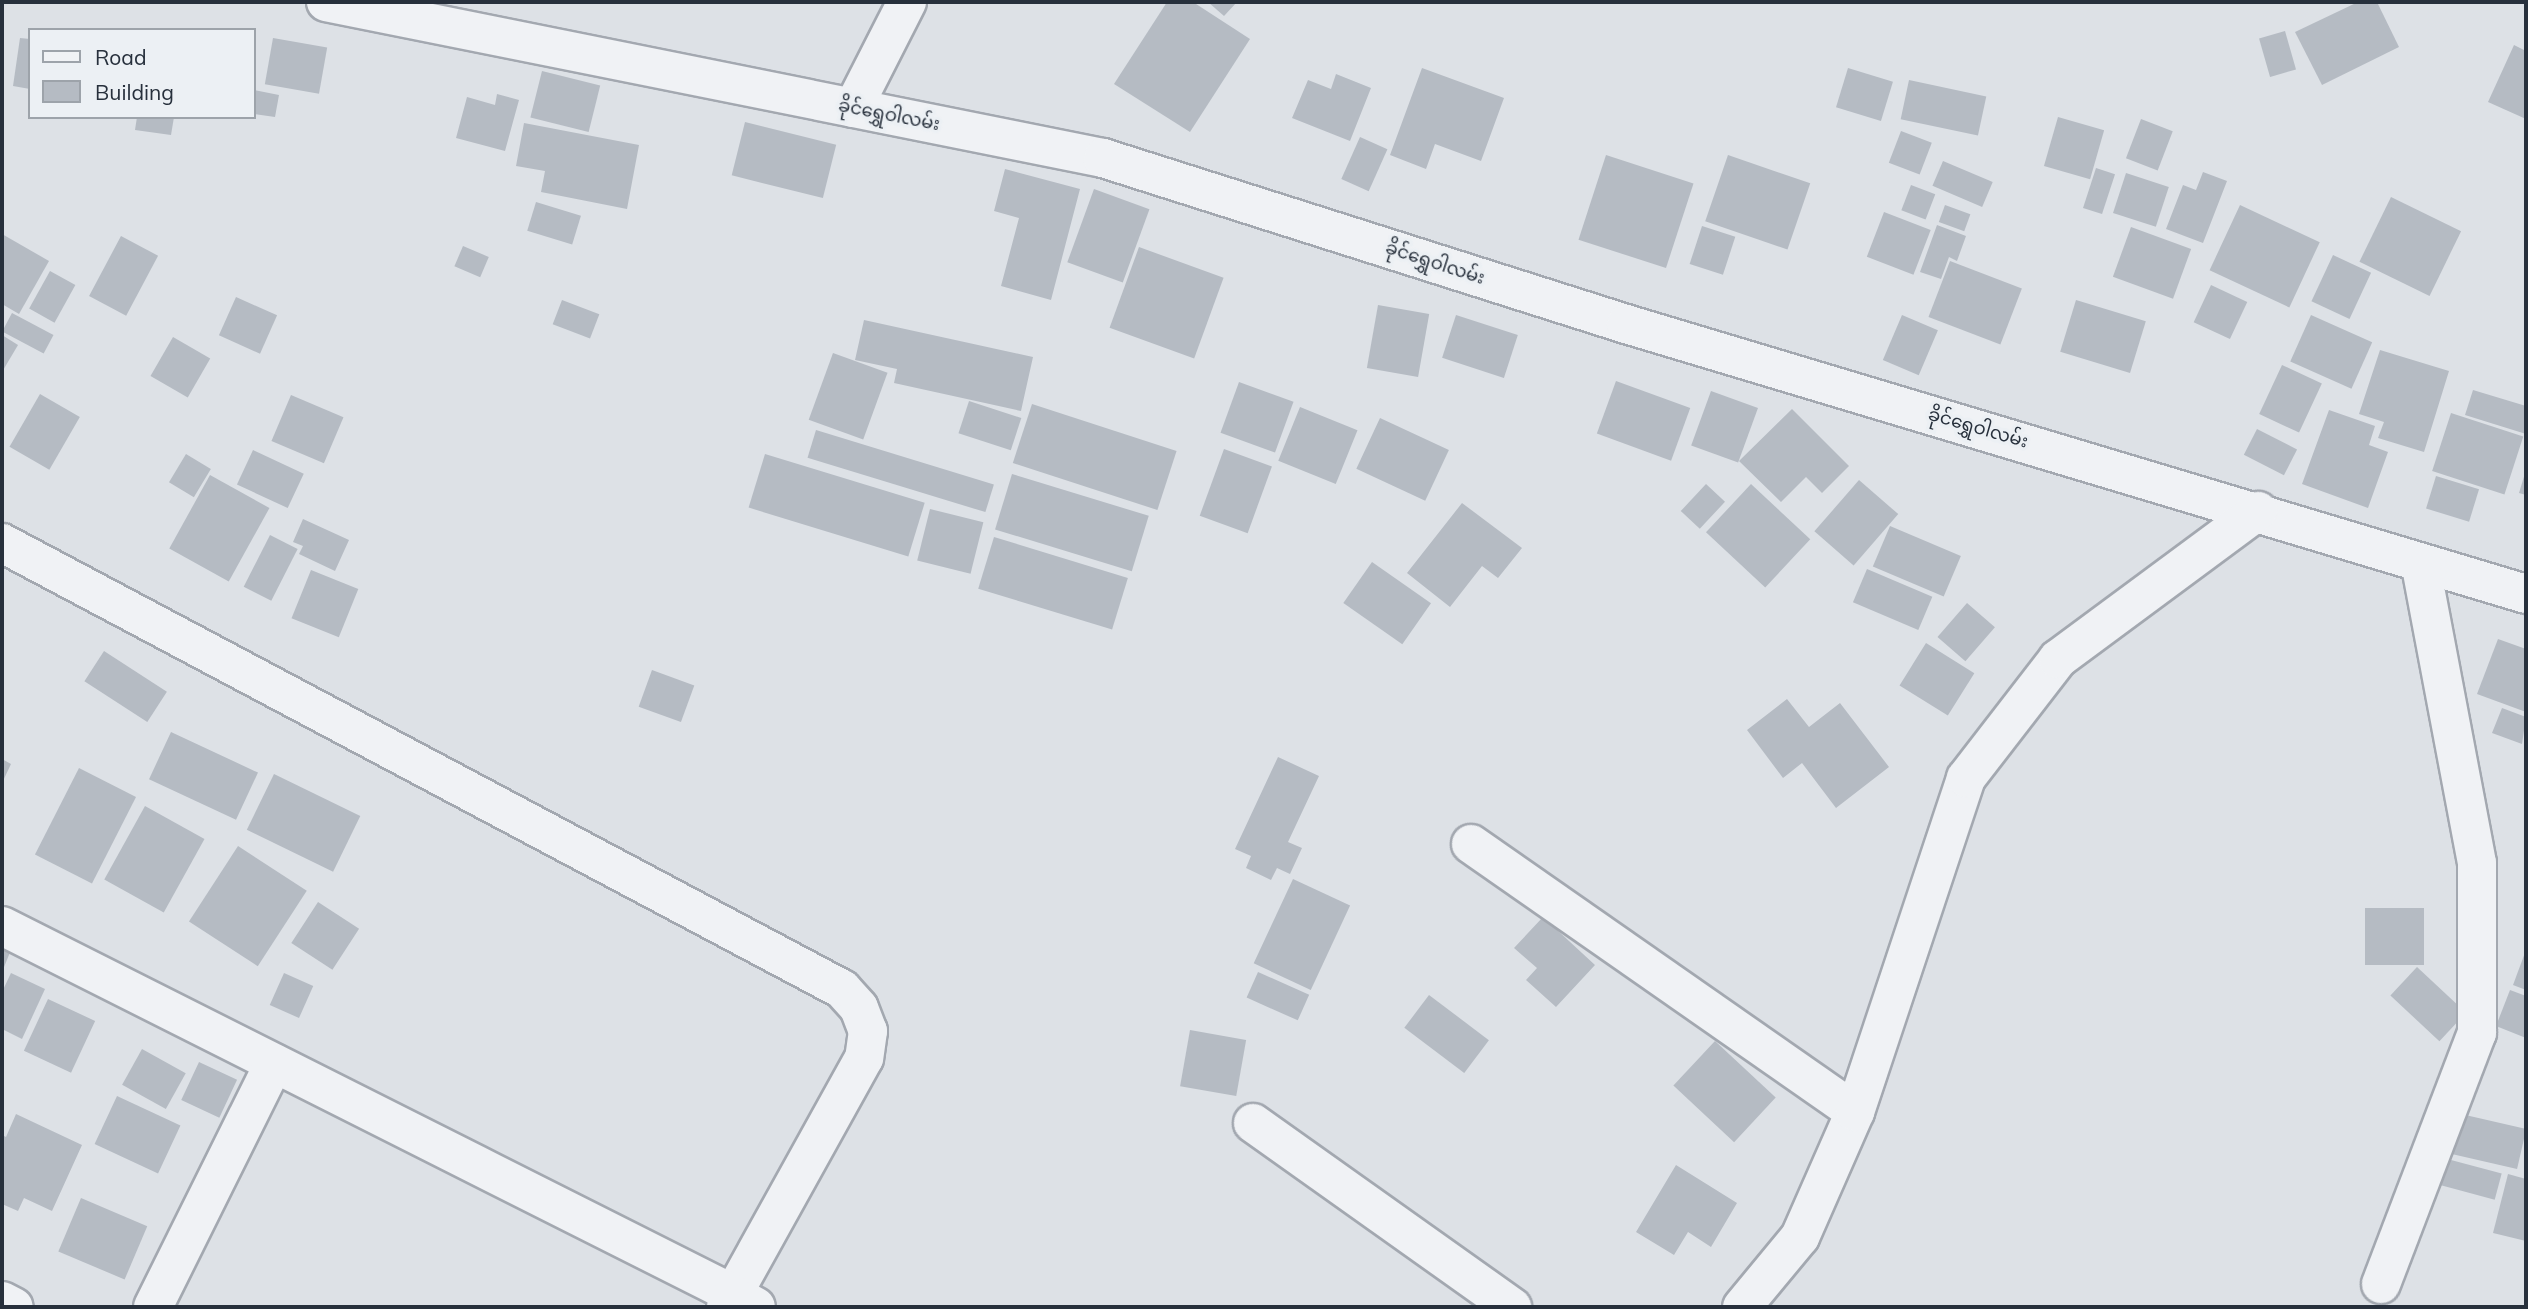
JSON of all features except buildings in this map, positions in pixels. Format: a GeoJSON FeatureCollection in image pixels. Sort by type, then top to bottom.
{"type":"FeatureCollection","features":[{"type":"Feature","properties":{"kind":"street","name":"ခိုင်ရွှေဝါလမ်း"},"geometry":{"type":"LineString","coordinates":[[326,2],[1104,159],[1626,324],[2258,511],[2421,566],[2526,594]]}},
{"type":"Feature","properties":{"kind":"street"},"geometry":{"type":"LineString","coordinates":[[853,108],[907,2]]}},
{"type":"Feature","properties":{"kind":"street"},"geometry":{"type":"LineString","coordinates":[[1742,1307],[1800,1237],[1855,1112],[1966,778],[2058,659],[2258,511]]}},
{"type":"Feature","properties":{"kind":"street"},"geometry":{"type":"LineString","coordinates":[[2,543],[842,989],[859,1008],[868,1031],[864,1058],[738,1303],[2,926]]}},
{"type":"Feature","properties":{"kind":"street"},"geometry":{"type":"LineString","coordinates":[[2381,1284],[2477,1033],[2477,863],[2421,566]]}},
{"type":"Feature","properties":{"kind":"street"},"geometry":{"type":"LineString","coordinates":[[1471,844],[1855,1112]]}},
{"type":"Feature","properties":{"kind":"street"},"geometry":{"type":"LineString","coordinates":[[153,1307],[274,1063]]}},
{"type":"Feature","properties":{"kind":"street"},"geometry":{"type":"LineString","coordinates":[[1253,1123],[1512,1307]]}},
{"type":"Feature","properties":{"kind":"street"},"geometry":{"type":"LineString","coordinates":[[2,1301],[14,1307]]}}]}
